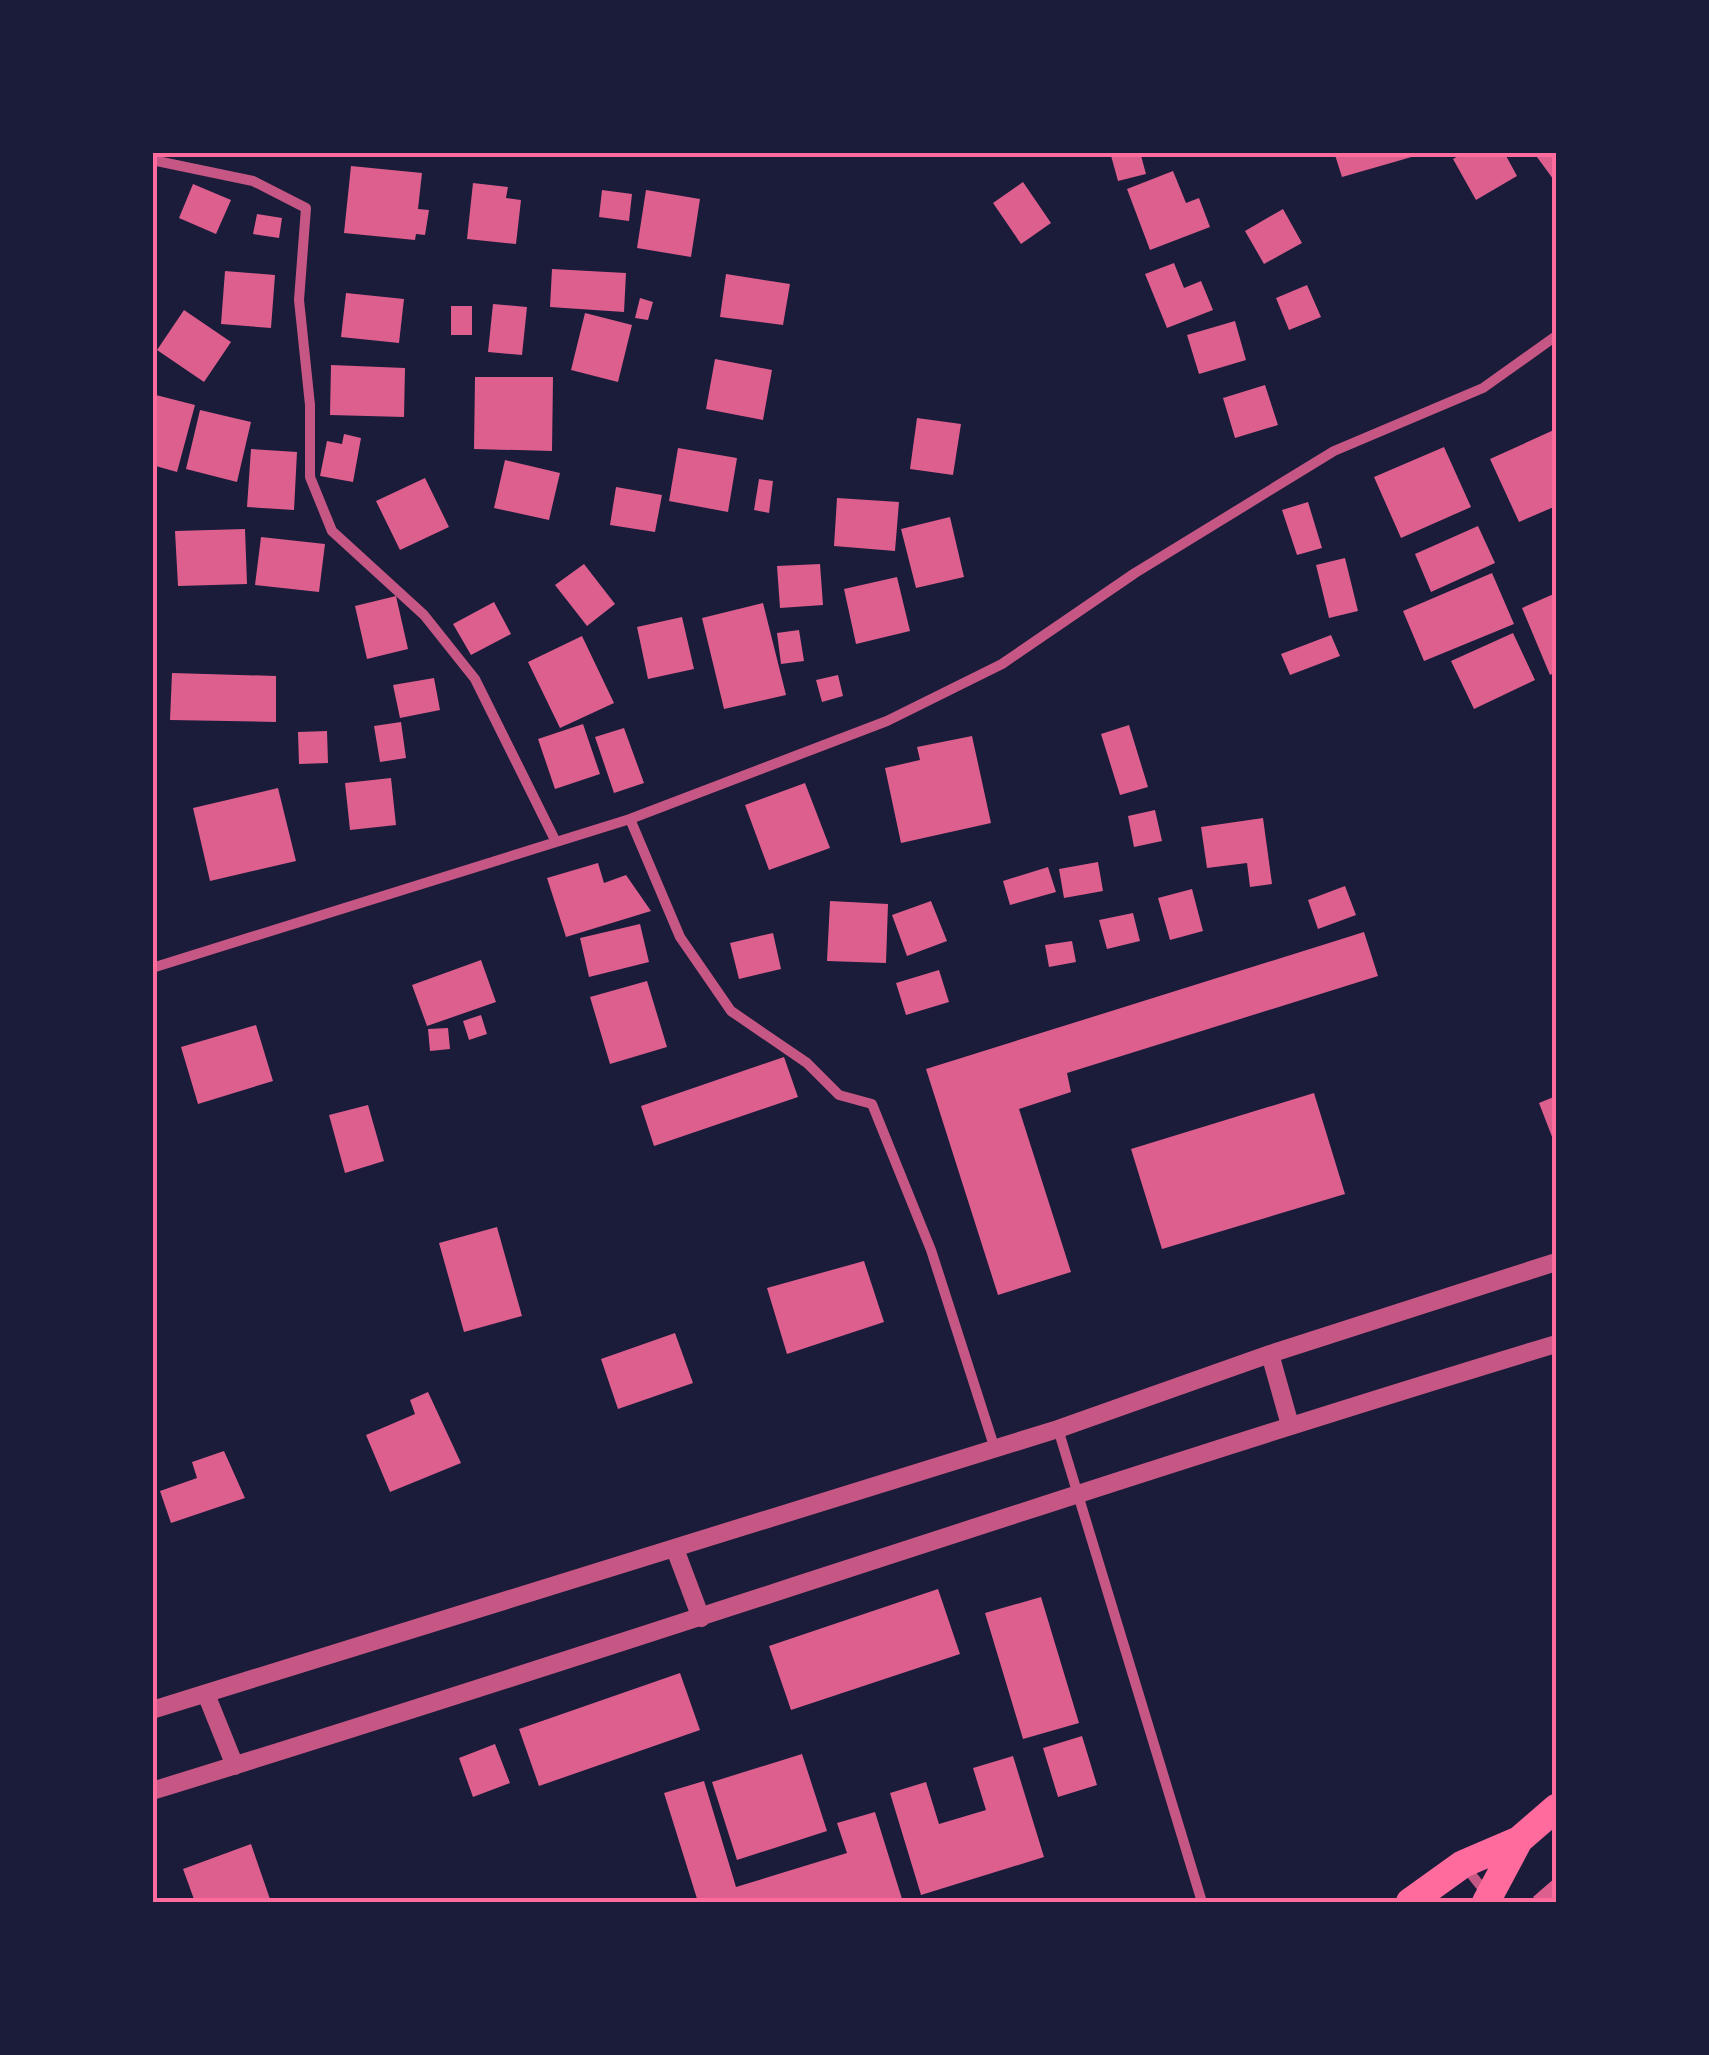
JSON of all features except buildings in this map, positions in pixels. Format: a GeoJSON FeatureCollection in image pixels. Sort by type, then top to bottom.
{"type":"FeatureCollection","features":[{"type":"Feature","properties":{"kind":"highway"},"geometry":{"type":"LineString","coordinates":[[1410,1902],[1463,1864],[1519,1840],[1556,1808]]}},
{"type":"Feature","properties":{"kind":"highway"},"geometry":{"type":"LineString","coordinates":[[1490,1901],[1519,1840]]}},
{"type":"Feature","properties":{"kind":"street"},"geometry":{"type":"LineString","coordinates":[[152,160],[253,181],[306,208],[299,300],[310,405],[310,477],[332,531],[424,615],[475,679],[556,842]]}},
{"type":"Feature","properties":{"kind":"street"},"geometry":{"type":"LineString","coordinates":[[152,968],[630,820],[888,721],[1002,664],[1135,572],[1334,452],[1483,388],[1556,336]]}},
{"type":"Feature","properties":{"kind":"street"},"geometry":{"type":"LineString","coordinates":[[630,820],[680,937],[731,1011],[807,1063],[839,1095],[872,1104],[930,1250],[994,1446]]}},
{"type":"Feature","properties":{"kind":"street"},"geometry":{"type":"LineString","coordinates":[[152,1710],[1058,1429],[1270,1354],[1556,1262]]}},
{"type":"Feature","properties":{"kind":"street"},"geometry":{"type":"LineString","coordinates":[[152,1791],[1076,1498],[1290,1424],[1556,1344]]}},
{"type":"Feature","properties":{"kind":"street"},"geometry":{"type":"LineString","coordinates":[[1270,1354],[1290,1424]]}},
{"type":"Feature","properties":{"kind":"street"},"geometry":{"type":"LineString","coordinates":[[1058,1429],[1202,1902]]}},
{"type":"Feature","properties":{"kind":"street"},"geometry":{"type":"LineString","coordinates":[[676,1549],[701,1618]]}},
{"type":"Feature","properties":{"kind":"street"},"geometry":{"type":"LineString","coordinates":[[206,1694],[235,1766]]}},
{"type":"Feature","properties":{"kind":"street"},"geometry":{"type":"LineString","coordinates":[[1463,1864],[1490,1901]]}}]}
